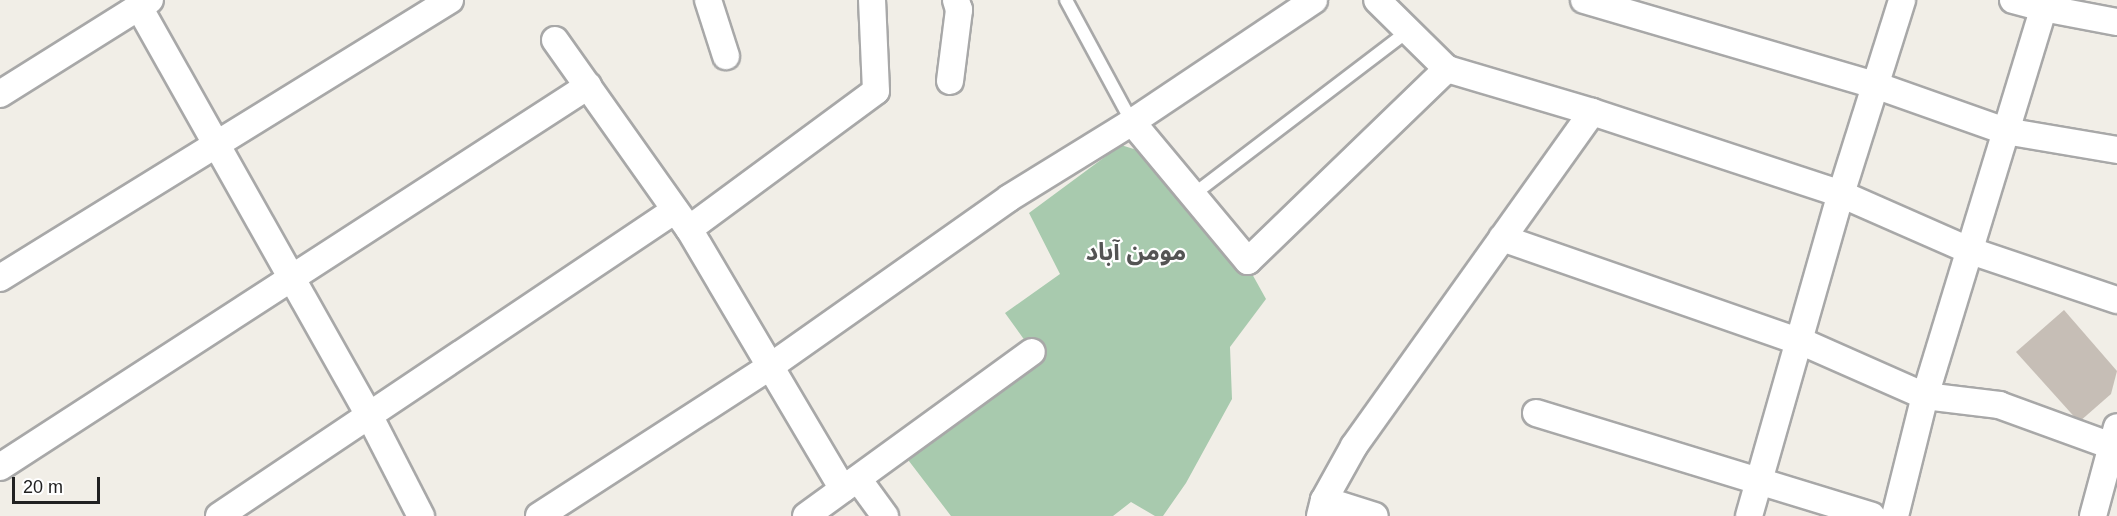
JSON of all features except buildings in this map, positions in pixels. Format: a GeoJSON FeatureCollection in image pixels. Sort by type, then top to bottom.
{"type":"FeatureCollection","features":[{"type":"Feature","properties":{"kind":"street"},"geometry":{"type":"LineString","coordinates":[[0,278],[450,0]]}},
{"type":"Feature","properties":{"kind":"street"},"geometry":{"type":"LineString","coordinates":[[708,0],[726,56]]}},
{"type":"Feature","properties":{"kind":"street"},"geometry":{"type":"LineString","coordinates":[[219,516],[369,414],[682,219],[876,91],[875,7],[872,0]]}},
{"type":"Feature","properties":{"kind":"street"},"geometry":{"type":"LineString","coordinates":[[950,81],[959,10],[956,0]]}},
{"type":"Feature","properties":{"kind":"street"},"geometry":{"type":"LineString","coordinates":[[539,516],[771,366],[1010,198],[1132,122],[1314,0]]}},
{"type":"Feature","properties":{"kind":"street"},"geometry":{"type":"LineString","coordinates":[[1377,0],[1447,69],[1593,112],[1841,194],[1971,250],[2117,300]]}},
{"type":"Feature","properties":{"kind":"street"},"geometry":{"type":"LineString","coordinates":[[1584,0],[1875,85],[2005,131],[2117,150]]}},
{"type":"Feature","properties":{"kind":"street"},"geometry":{"type":"LineString","coordinates":[[1749,516],[1841,194],[1902,0]]}},
{"type":"Feature","properties":{"kind":"street"},"geometry":{"type":"LineString","coordinates":[[2013,0],[2044,4],[2117,22]]}},
{"type":"Feature","properties":{"kind":"street"},"geometry":{"type":"LineString","coordinates":[[0,94],[144,3],[216,143],[369,414],[421,516]]}},
{"type":"Feature","properties":{"kind":"street"},"geometry":{"type":"LineString","coordinates":[[1895,516],[1925,396],[2044,4]]}},
{"type":"Feature","properties":{"kind":"street"},"geometry":{"type":"LineString","coordinates":[[555,40],[682,219],[771,366],[850,484],[885,516]]}},
{"type":"Feature","properties":{"kind":"street"},"geometry":{"type":"LineString","coordinates":[[1132,122],[1248,261],[1447,69]]}},
{"type":"Feature","properties":{"kind":"street"},"geometry":{"type":"LineString","coordinates":[[0,467],[588,86]]}},
{"type":"Feature","properties":{"kind":"street"},"geometry":{"type":"LineString","coordinates":[[1375,516],[1322,508],[1354,446],[1593,112]]}},
{"type":"Feature","properties":{"kind":"street"},"geometry":{"type":"LineString","coordinates":[[1502,238],[1798,343],[1925,396],[1999,405],[2115,440],[2093,516]]}},
{"type":"Feature","properties":{"kind":"street"},"geometry":{"type":"LineString","coordinates":[[806,516],[1032,352]]}},
{"type":"Feature","properties":{"kind":"street"},"geometry":{"type":"LineString","coordinates":[[1536,413],[1872,516]]}},
{"type":"Feature","properties":{"kind":"lane"},"geometry":{"type":"LineString","coordinates":[[1066,0],[1132,122]]}},
{"type":"Feature","properties":{"kind":"lane"},"geometry":{"type":"LineString","coordinates":[[1194,194],[1408,31]]}},
{"type":"Feature","properties":{"kind":"green space"},"geometry":{"type":"Polygon","coordinates":[[[1121,145],[1140,151],[1152,162],[1246,263],[1266,299],[1230,347],[1232,399],[1186,483],[1163,516],[1155,516],[1131,502],[1113,516],[951,516],[899,448],[1033,352],[1005,313],[1060,274],[1029,213],[1121,145]]]}},
{"type":"Feature","properties":{"kind":"district","name":"مومن آباد"},"geometry":{"type":"Point","coordinates":[1136,252]}}]}
